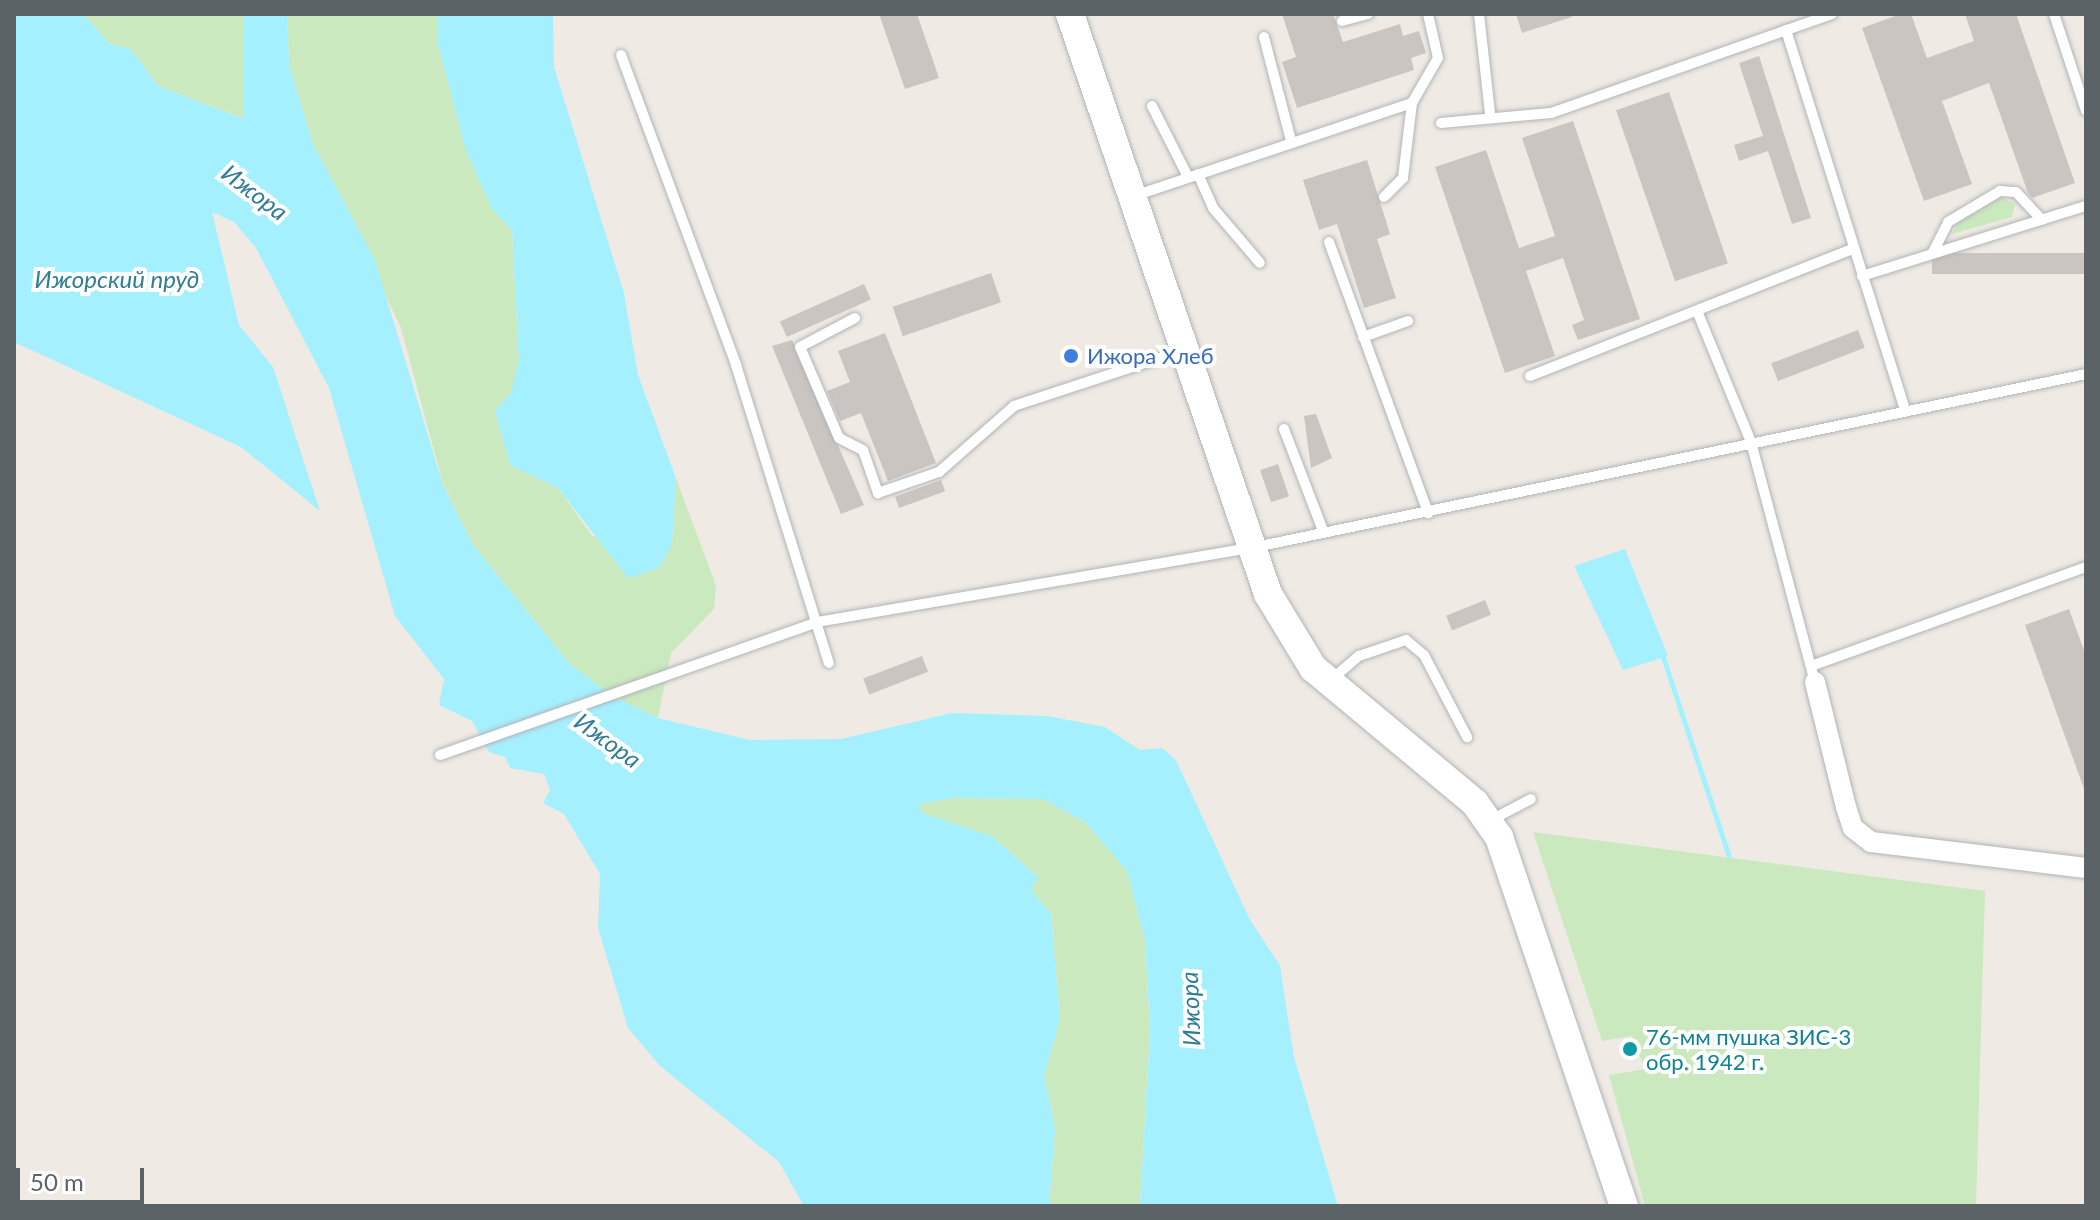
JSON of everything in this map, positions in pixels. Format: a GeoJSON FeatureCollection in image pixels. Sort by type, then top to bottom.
{"type":"FeatureCollection","features":[{"type":"Feature","properties":{"kind":"main road"},"geometry":{"type":"LineString","coordinates":[[1070,14],[1251,548],[1281,621],[1328,683],[1490,821],[1516,875],[1624,1206]]}},
{"type":"Feature","properties":{"kind":"street"},"geometry":{"type":"LineString","coordinates":[[1813,674],[1853,828],[1871,842],[2086,868]]}},
{"type":"Feature","properties":{"kind":"lane"},"geometry":{"type":"LineString","coordinates":[[1342,21],[1368,14]]}},
{"type":"Feature","properties":{"kind":"lane"},"geometry":{"type":"LineString","coordinates":[[1384,197],[1403,178],[1412,103],[1438,58],[1428,14]]}},
{"type":"Feature","properties":{"kind":"lane"},"geometry":{"type":"LineString","coordinates":[[1479,14],[1490,114]]}},
{"type":"Feature","properties":{"kind":"lane"},"geometry":{"type":"LineString","coordinates":[[1441,123],[1490,114],[1551,113],[1832,14]]}},
{"type":"Feature","properties":{"kind":"lane"},"geometry":{"type":"LineString","coordinates":[[2054,14],[2086,111]]}},
{"type":"Feature","properties":{"kind":"lane"},"geometry":{"type":"LineString","coordinates":[[1786,30],[1905,410]]}},
{"type":"Feature","properties":{"kind":"lane"},"geometry":{"type":"LineString","coordinates":[[1264,37],[1291,141]]}},
{"type":"Feature","properties":{"kind":"lane"},"geometry":{"type":"LineString","coordinates":[[621,55],[736,365],[829,663]]}},
{"type":"Feature","properties":{"kind":"lane"},"geometry":{"type":"LineString","coordinates":[[1132,196],[1412,103]]}},
{"type":"Feature","properties":{"kind":"lane"},"geometry":{"type":"LineString","coordinates":[[1152,106],[1213,208],[1260,263]]}},
{"type":"Feature","properties":{"kind":"lane"},"geometry":{"type":"LineString","coordinates":[[1932,254],[1948,222],[2000,191],[2016,192],[2042,220]]}},
{"type":"Feature","properties":{"kind":"lane"},"geometry":{"type":"LineString","coordinates":[[1862,276],[2086,206]]}},
{"type":"Feature","properties":{"kind":"lane"},"geometry":{"type":"LineString","coordinates":[[1329,242],[1428,513]]}},
{"type":"Feature","properties":{"kind":"lane"},"geometry":{"type":"LineString","coordinates":[[1530,376],[1853,249]]}},
{"type":"Feature","properties":{"kind":"lane"},"geometry":{"type":"LineString","coordinates":[[1697,311],[1751,442],[1813,674],[2086,567]]}},
{"type":"Feature","properties":{"kind":"lane"},"geometry":{"type":"LineString","coordinates":[[855,318],[800,347],[839,438],[863,450],[878,493],[939,472],[1014,406],[1184,350]]}},
{"type":"Feature","properties":{"kind":"lane"},"geometry":{"type":"LineString","coordinates":[[1363,337],[1408,321]]}},
{"type":"Feature","properties":{"kind":"lane"},"geometry":{"type":"LineString","coordinates":[[440,755],[817,622],[1251,548],[2086,374]]}},
{"type":"Feature","properties":{"kind":"lane"},"geometry":{"type":"LineString","coordinates":[[1284,429],[1321,510],[1324,533]]}},
{"type":"Feature","properties":{"kind":"lane"},"geometry":{"type":"LineString","coordinates":[[1328,683],[1359,656],[1406,640],[1424,655],[1467,737]]}},
{"type":"Feature","properties":{"kind":"lane"},"geometry":{"type":"LineString","coordinates":[[1490,821],[1531,799]]}},
{"type":"Feature","properties":{"kind":"green space"},"geometry":{"type":"Polygon","coordinates":[[[83,14],[244,14],[245,119],[158,86],[131,49],[110,44],[83,14]]]}},
{"type":"Feature","properties":{"kind":"green space"},"geometry":{"type":"Polygon","coordinates":[[[287,14],[438,14],[438,44],[492,209],[512,230],[519,361],[510,465],[558,488],[592,536],[672,544],[676,478],[716,586],[714,609],[671,653],[658,718],[611,695],[569,663],[473,545],[443,484],[401,328],[312,142],[289,64],[287,14]]]}},
{"type":"Feature","properties":{"kind":"green space"},"geometry":{"type":"Polygon","coordinates":[[[2001,197],[2015,204],[2012,217],[1952,234],[1960,218],[2001,197]]]}},
{"type":"Feature","properties":{"kind":"green space"},"geometry":{"type":"Polygon","coordinates":[[[953,798],[1043,799],[1085,822],[1127,871],[1145,940],[1150,1031],[1140,1206],[1049,1206],[1055,1129],[1044,1075],[1060,1020],[1051,914],[1031,890],[1037,876],[992,836],[922,813],[917,803],[953,798]]]}},
{"type":"Feature","properties":{"kind":"green space"},"geometry":{"type":"Polygon","coordinates":[[[1533,832],[1985,891],[1976,1206],[1645,1206],[1609,1075],[1645,1069],[1632,1036],[1602,1041],[1533,832]]]}},
{"type":"Feature","properties":{"kind":"water"},"geometry":{"type":"Polygon","coordinates":[[[14,14],[83,14],[110,44],[131,49],[158,86],[244,119],[244,14],[287,14],[289,64],[312,142],[375,260],[443,485],[473,545],[569,663],[611,695],[658,718],[750,740],[841,739],[952,713],[1048,716],[1105,727],[1140,750],[1162,748],[1176,760],[1249,918],[1280,966],[1294,1057],[1338,1206],[1140,1206],[1150,1031],[1145,940],[1127,871],[1085,822],[1043,799],[953,798],[918,804],[922,813],[992,836],[1038,877],[1031,890],[1051,914],[1060,1020],[1044,1075],[1055,1129],[1049,1206],[804,1206],[779,1162],[660,1066],[628,1028],[598,928],[600,874],[564,814],[543,803],[550,790],[544,774],[510,768],[505,757],[489,752],[472,721],[439,705],[444,679],[395,616],[329,388],[256,248],[234,222],[212,212],[239,325],[273,367],[320,511],[241,447],[14,342],[14,14]]]}},
{"type":"Feature","properties":{"kind":"water"},"geometry":{"type":"Polygon","coordinates":[[[438,14],[553,14],[554,67],[624,293],[638,375],[676,478],[672,544],[659,568],[628,578],[558,488],[510,465],[495,411],[511,392],[519,361],[512,230],[492,209],[466,151],[438,44],[438,14]]]}},
{"type":"Feature","properties":{"kind":"water"},"geometry":{"type":"Polygon","coordinates":[[[1625,549],[1668,656],[1623,670],[1574,566],[1625,549]]]}},
{"type":"Feature","properties":{"kind":"building"},"geometry":{"type":"Polygon","coordinates":[[[879,14],[917,14],[939,78],[905,89],[879,14]]]}},
{"type":"Feature","properties":{"kind":"building"},"geometry":{"type":"Polygon","coordinates":[[[1282,14],[1333,14],[1343,42],[1400,24],[1403,36],[1419,31],[1426,53],[1411,58],[1414,70],[1297,108],[1282,62],[1296,57],[1282,14]]]}},
{"type":"Feature","properties":{"kind":"building"},"geometry":{"type":"Polygon","coordinates":[[[1516,14],[1572,14],[1572,17],[1522,33],[1516,14]]]}},
{"type":"Feature","properties":{"kind":"building"},"geometry":{"type":"Polygon","coordinates":[[[1901,14],[1911,14],[1927,58],[1974,41],[1965,14],[2016,14],[2075,183],[2032,198],[1989,83],[1942,101],[1972,184],[1924,201],[1862,28],[1901,14]]]}},
{"type":"Feature","properties":{"kind":"building"},"geometry":{"type":"Polygon","coordinates":[[[1759,56],[1811,218],[1792,224],[1768,151],[1739,161],[1734,145],[1763,136],[1739,63],[1759,56]]]}},
{"type":"Feature","properties":{"kind":"building"},"geometry":{"type":"Polygon","coordinates":[[[1669,92],[1728,263],[1675,281],[1616,110],[1669,92]]]}},
{"type":"Feature","properties":{"kind":"building"},"geometry":{"type":"Polygon","coordinates":[[[1573,121],[1640,319],[1578,340],[1572,325],[1584,320],[1563,258],[1526,271],[1555,356],[1505,373],[1435,167],[1486,150],[1519,248],[1555,236],[1522,138],[1573,121]]]}},
{"type":"Feature","properties":{"kind":"building"},"geometry":{"type":"Polygon","coordinates":[[[1367,160],[1390,234],[1377,239],[1396,298],[1364,308],[1337,224],[1319,230],[1303,180],[1367,160]]]}},
{"type":"Feature","properties":{"kind":"building"},"geometry":{"type":"Polygon","coordinates":[[[1932,253],[2086,253],[2086,274],[1932,274],[1932,253]]]}},
{"type":"Feature","properties":{"kind":"building"},"geometry":{"type":"Polygon","coordinates":[[[991,273],[1001,302],[903,336],[893,307],[991,273]]]}},
{"type":"Feature","properties":{"kind":"building"},"geometry":{"type":"Polygon","coordinates":[[[864,284],[871,300],[787,337],[780,321],[864,284]]]}},
{"type":"Feature","properties":{"kind":"building"},"geometry":{"type":"Polygon","coordinates":[[[1858,330],[1865,348],[1778,381],[1771,363],[1858,330]]]}},
{"type":"Feature","properties":{"kind":"building"},"geometry":{"type":"Polygon","coordinates":[[[885,333],[936,463],[888,481],[861,413],[840,421],[827,391],[850,382],[838,351],[885,333]]]}},
{"type":"Feature","properties":{"kind":"building"},"geometry":{"type":"Polygon","coordinates":[[[792,340],[864,505],[841,514],[772,346],[792,340]]]}},
{"type":"Feature","properties":{"kind":"building"},"geometry":{"type":"Polygon","coordinates":[[[1316,414],[1332,458],[1311,468],[1304,416],[1316,414]]]}},
{"type":"Feature","properties":{"kind":"building"},"geometry":{"type":"Polygon","coordinates":[[[1278,464],[1289,496],[1271,502],[1260,470],[1278,464]]]}},
{"type":"Feature","properties":{"kind":"building"},"geometry":{"type":"Polygon","coordinates":[[[941,480],[945,491],[899,508],[895,497],[941,480]]]}},
{"type":"Feature","properties":{"kind":"building"},"geometry":{"type":"Polygon","coordinates":[[[1485,600],[1491,615],[1452,631],[1446,616],[1485,600]]]}},
{"type":"Feature","properties":{"kind":"building"},"geometry":{"type":"Polygon","coordinates":[[[2069,609],[2086,656],[2084,789],[2025,625],[2069,609]]]}},
{"type":"Feature","properties":{"kind":"building"},"geometry":{"type":"Polygon","coordinates":[[[922,656],[928,672],[869,694],[863,679],[922,656]]]}},
{"type":"Feature","properties":{"kind":"waterway"},"geometry":{"type":"LineString","coordinates":[[1662,654],[1729,856]]}},
{"type":"Feature","properties":{"kind":"place","name":"Ижора Хлеб"},"geometry":{"type":"Point","coordinates":[1071,356]}},
{"type":"Feature","properties":{"kind":"place","name":"76-мм пушка ЗИС-3 обр. 1942 г."},"geometry":{"type":"Point","coordinates":[1630,1049]}},
{"type":"Feature","properties":{"kind":"water label","name":"Ижора"},"geometry":{"type":"Point","coordinates":[255,192]}},
{"type":"Feature","properties":{"kind":"water label","name":"Ижорский пруд"},"geometry":{"type":"Point","coordinates":[117,279]}},
{"type":"Feature","properties":{"kind":"water label","name":"Ижора"},"geometry":{"type":"Point","coordinates":[608,740]}},
{"type":"Feature","properties":{"kind":"water label","name":"Ижора"},"geometry":{"type":"Point","coordinates":[1190,1009]}}]}
